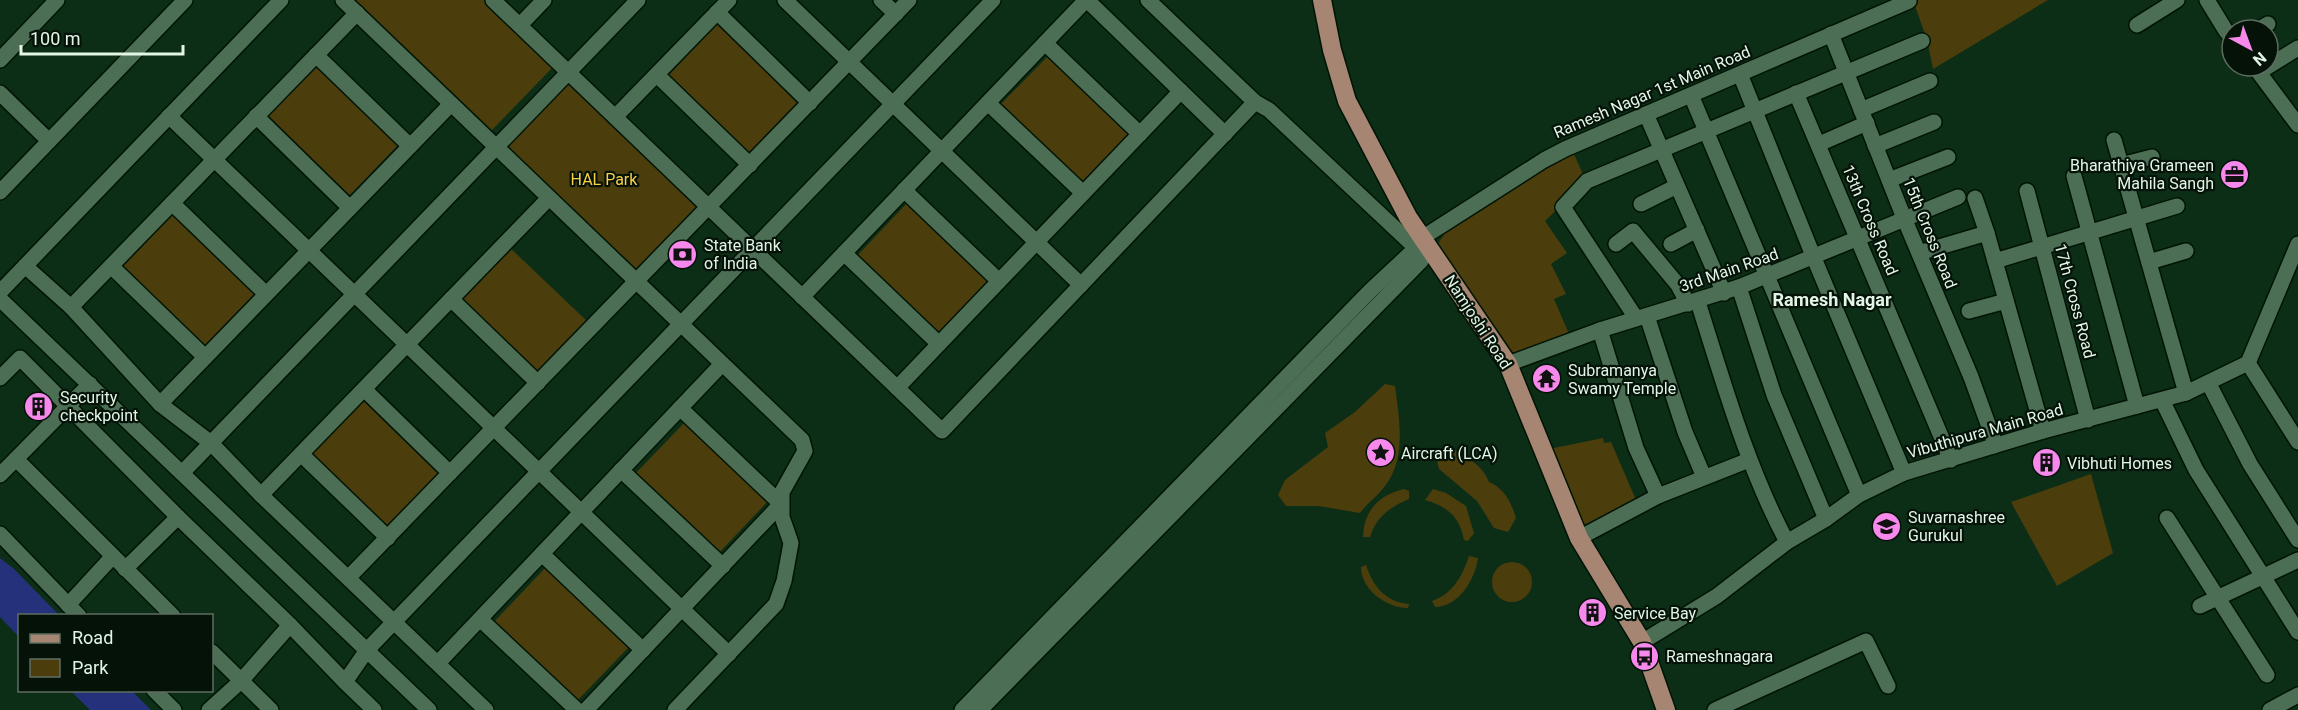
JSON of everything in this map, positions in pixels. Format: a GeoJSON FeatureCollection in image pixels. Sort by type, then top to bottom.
{"type":"FeatureCollection","features":[{"type":"Feature","properties":{"kind":"main road","name":"Namjoshi Road"},"geometry":{"type":"LineString","coordinates":[[1322,0],[1332,51],[1347,102],[1422,244],[1508,364],[1579,538],[1642,642],[1666,710]]}},
{"type":"Feature","properties":{"kind":"street"},"geometry":{"type":"LineString","coordinates":[[0,60],[57,0]]}},
{"type":"Feature","properties":{"kind":"street"},"geometry":{"type":"LineString","coordinates":[[0,192],[185,0]]}},
{"type":"Feature","properties":{"kind":"street"},"geometry":{"type":"LineString","coordinates":[[0,292],[281,0]]}},
{"type":"Feature","properties":{"kind":"street"},"geometry":{"type":"LineString","coordinates":[[343,0],[802,440],[805,451],[782,492],[782,518],[791,543],[784,581],[776,604],[675,710]]}},
{"type":"Feature","properties":{"kind":"street"},"geometry":{"type":"LineString","coordinates":[[494,0],[942,431],[1225,134],[1262,106]]}},
{"type":"Feature","properties":{"kind":"street"},"geometry":{"type":"LineString","coordinates":[[520,25],[544,0]]}},
{"type":"Feature","properties":{"kind":"street"},"geometry":{"type":"LineString","coordinates":[[182,473],[638,0]]}},
{"type":"Feature","properties":{"kind":"street"},"geometry":{"type":"LineString","coordinates":[[615,117],[729,0]]}},
{"type":"Feature","properties":{"kind":"street"},"geometry":{"type":"LineString","coordinates":[[785,0],[1081,285]]}},
{"type":"Feature","properties":{"kind":"street"},"geometry":{"type":"LineString","coordinates":[[881,0],[896,14]]}},
{"type":"Feature","properties":{"kind":"street"},"geometry":{"type":"LineString","coordinates":[[349,578],[909,0]]}},
{"type":"Feature","properties":{"kind":"street"},"geometry":{"type":"LineString","coordinates":[[345,682],[367,650],[993,0]]}},
{"type":"Feature","properties":{"kind":"street"},"geometry":{"type":"LineString","coordinates":[[802,297],[1086,0],[1225,134]]}},
{"type":"Feature","properties":{"kind":"street"},"geometry":{"type":"LineString","coordinates":[[1148,0],[1262,106],[1422,244]]}},
{"type":"Feature","properties":{"kind":"street"},"geometry":{"type":"LineString","coordinates":[[2137,25],[2177,0]]}},
{"type":"Feature","properties":{"kind":"street"},"geometry":{"type":"LineString","coordinates":[[2207,0],[2220,22]]}},
{"type":"Feature","properties":{"kind":"street","name":"Ramesh Nagar 1st Main Road"},"geometry":{"type":"LineString","coordinates":[[1422,244],[1544,160],[1909,1]]}},
{"type":"Feature","properties":{"kind":"street"},"geometry":{"type":"LineString","coordinates":[[717,12],[810,103]]}},
{"type":"Feature","properties":{"kind":"street"},"geometry":{"type":"LineString","coordinates":[[70,307],[357,13]]}},
{"type":"Feature","properties":{"kind":"street","name":"15th Cross Road"},"geometry":{"type":"LineString","coordinates":[[1832,34],[1904,218],[1971,377],[1994,446]]}},
{"type":"Feature","properties":{"kind":"street"},"geometry":{"type":"LineString","coordinates":[[1704,477],[1642,317],[1563,207],[1587,181],[1922,41]]}},
{"type":"Feature","properties":{"kind":"street"},"geometry":{"type":"LineString","coordinates":[[1045,43],[1140,134]]}},
{"type":"Feature","properties":{"kind":"street"},"geometry":{"type":"LineString","coordinates":[[2280,57],[2298,48]]}},
{"type":"Feature","properties":{"kind":"street"},"geometry":{"type":"LineString","coordinates":[[316,55],[410,146]]}},
{"type":"Feature","properties":{"kind":"street"},"geometry":{"type":"LineString","coordinates":[[1740,74],[1904,473]]}},
{"type":"Feature","properties":{"kind":"street"},"geometry":{"type":"LineString","coordinates":[[657,75],[750,165]]}},
{"type":"Feature","properties":{"kind":"street"},"geometry":{"type":"LineString","coordinates":[[2264,78],[2298,124]]}},
{"type":"Feature","properties":{"kind":"street"},"geometry":{"type":"LineString","coordinates":[[1819,144],[1930,81]]}},
{"type":"Feature","properties":{"kind":"street"},"geometry":{"type":"LineString","coordinates":[[897,388],[1181,91]]}},
{"type":"Feature","properties":{"kind":"street"},"geometry":{"type":"LineString","coordinates":[[0,93],[49,141]]}},
{"type":"Feature","properties":{"kind":"street","name":"13th Cross Road"},"geometry":{"type":"LineString","coordinates":[[1796,93],[1951,460]]}},
{"type":"Feature","properties":{"kind":"street"},"geometry":{"type":"LineString","coordinates":[[1691,95],[1769,276],[1859,495]]}},
{"type":"Feature","properties":{"kind":"street"},"geometry":{"type":"LineString","coordinates":[[988,103],[1083,193]]}},
{"type":"Feature","properties":{"kind":"street"},"geometry":{"type":"LineString","coordinates":[[160,404],[451,104]]}},
{"type":"Feature","properties":{"kind":"street"},"geometry":{"type":"LineString","coordinates":[[1646,114],[1724,293]]}},
{"type":"Feature","properties":{"kind":"street"},"geometry":{"type":"LineString","coordinates":[[169,116],[729,654]]}},
{"type":"Feature","properties":{"kind":"street"},"geometry":{"type":"LineString","coordinates":[[256,116],[350,208]]}},
{"type":"Feature","properties":{"kind":"street"},"geometry":{"type":"LineString","coordinates":[[1875,146],[1934,122]]}},
{"type":"Feature","properties":{"kind":"street"},"geometry":{"type":"LineString","coordinates":[[2114,140],[2186,393]]}},
{"type":"Feature","properties":{"kind":"street"},"geometry":{"type":"LineString","coordinates":[[1889,180],[1948,157]]}},
{"type":"Feature","properties":{"kind":"street"},"geometry":{"type":"LineString","coordinates":[[2121,165],[2152,157]]}},
{"type":"Feature","properties":{"kind":"street"},"geometry":{"type":"LineString","coordinates":[[2074,176],[2137,406]]}},
{"type":"Feature","properties":{"kind":"street"},"geometry":{"type":"LineString","coordinates":[[1641,204],[1677,186]]}},
{"type":"Feature","properties":{"kind":"street"},"geometry":{"type":"LineString","coordinates":[[904,190],[999,281]]}},
{"type":"Feature","properties":{"kind":"street","name":"17th Cross Road"},"geometry":{"type":"LineString","coordinates":[[2026,191],[2088,420]]}},
{"type":"Feature","properties":{"kind":"street","name":"3rd Main Road"},"geometry":{"type":"LineString","coordinates":[[1508,364],[1600,330],[1724,293],[1958,197]]}},
{"type":"Feature","properties":{"kind":"street"},"geometry":{"type":"LineString","coordinates":[[261,495],[549,198]]}},
{"type":"Feature","properties":{"kind":"street"},"geometry":{"type":"LineString","coordinates":[[1975,198],[2043,431]]}},
{"type":"Feature","properties":{"kind":"street"},"geometry":{"type":"LineString","coordinates":[[172,203],[266,294]]}},
{"type":"Feature","properties":{"kind":"street"},"geometry":{"type":"LineString","coordinates":[[1995,261],[2178,206]]}},
{"type":"Feature","properties":{"kind":"street"},"geometry":{"type":"LineString","coordinates":[[1671,244],[1697,230]]}},
{"type":"Feature","properties":{"kind":"street"},"geometry":{"type":"LineString","coordinates":[[1616,244],[1634,231],[1693,303],[1766,504],[1787,543]]}},
{"type":"Feature","properties":{"kind":"street"},"geometry":{"type":"LineString","coordinates":[[1919,254],[1987,233]]}},
{"type":"Feature","properties":{"kind":"street"},"geometry":{"type":"LineString","coordinates":[[2298,243],[2248,363],[2298,442]]}},
{"type":"Feature","properties":{"kind":"street"},"geometry":{"type":"LineString","coordinates":[[962,710],[1370,291],[1422,244]]}},
{"type":"Feature","properties":{"kind":"street"},"geometry":{"type":"LineString","coordinates":[[980,710],[1421,261],[1422,244]]}},
{"type":"Feature","properties":{"kind":"street"},"geometry":{"type":"LineString","coordinates":[[2149,262],[2186,251]]}},
{"type":"Feature","properties":{"kind":"street"},"geometry":{"type":"LineString","coordinates":[[844,253],[939,344]]}},
{"type":"Feature","properties":{"kind":"street"},"geometry":{"type":"LineString","coordinates":[[25,266],[70,307],[160,404],[211,443],[261,495],[486,710]]}},
{"type":"Feature","properties":{"kind":"street"},"geometry":{"type":"LineString","coordinates":[[111,266],[205,357]]}},
{"type":"Feature","properties":{"kind":"street"},"geometry":{"type":"LineString","coordinates":[[1739,287],[1774,395],[1826,519]]}},
{"type":"Feature","properties":{"kind":"street"},"geometry":{"type":"LineString","coordinates":[[0,299],[429,710]]}},
{"type":"Feature","properties":{"kind":"street"},"geometry":{"type":"LineString","coordinates":[[451,299],[538,383]]}},
{"type":"Feature","properties":{"kind":"street"},"geometry":{"type":"LineString","coordinates":[[1969,310],[2006,301]]}},
{"type":"Feature","properties":{"kind":"street"},"geometry":{"type":"LineString","coordinates":[[1600,330],[1636,448],[1658,496]]}},
{"type":"Feature","properties":{"kind":"street"},"geometry":{"type":"LineString","coordinates":[[0,378],[20,358],[374,710]]}},
{"type":"Feature","properties":{"kind":"street","name":"Vibuthipura Main Road"},"geometry":{"type":"LineString","coordinates":[[1642,642],[1717,596],[1787,543],[1859,495],[1904,473],[2043,431],[2186,393],[2209,384],[2248,363]]}},
{"type":"Feature","properties":{"kind":"street"},"geometry":{"type":"LineString","coordinates":[[438,663],[722,364]]}},
{"type":"Feature","properties":{"kind":"street"},"geometry":{"type":"LineString","coordinates":[[0,475],[90,384]]}},
{"type":"Feature","properties":{"kind":"street"},"geometry":{"type":"LineString","coordinates":[[2209,384],[2250,464],[2298,540]]}},
{"type":"Feature","properties":{"kind":"street"},"geometry":{"type":"LineString","coordinates":[[364,389],[450,473]]}},
{"type":"Feature","properties":{"kind":"street"},"geometry":{"type":"LineString","coordinates":[[2162,400],[2196,470],[2298,632]]}},
{"type":"Feature","properties":{"kind":"street"},"geometry":{"type":"LineString","coordinates":[[680,408],[781,504]]}},
{"type":"Feature","properties":{"kind":"street"},"geometry":{"type":"LineString","coordinates":[[301,454],[388,538]]}},
{"type":"Feature","properties":{"kind":"street"},"geometry":{"type":"LineString","coordinates":[[16,459],[172,614]]}},
{"type":"Feature","properties":{"kind":"street"},"geometry":{"type":"LineString","coordinates":[[1579,538],[1658,496],[1749,460]]}},
{"type":"Feature","properties":{"kind":"street"},"geometry":{"type":"LineString","coordinates":[[621,470],[723,566]]}},
{"type":"Feature","properties":{"kind":"street"},"geometry":{"type":"LineString","coordinates":[[586,710],[781,504]]}},
{"type":"Feature","properties":{"kind":"street"},"geometry":{"type":"LineString","coordinates":[[125,569],[178,517]]}},
{"type":"Feature","properties":{"kind":"street"},"geometry":{"type":"LineString","coordinates":[[2167,518],[2267,675]]}},
{"type":"Feature","properties":{"kind":"street"},"geometry":{"type":"LineString","coordinates":[[0,534],[74,610],[113,556]]}},
{"type":"Feature","properties":{"kind":"street"},"geometry":{"type":"LineString","coordinates":[[542,554],[643,650]]}},
{"type":"Feature","properties":{"kind":"street"},"geometry":{"type":"LineString","coordinates":[[2200,606],[2298,561]]}},
{"type":"Feature","properties":{"kind":"street"},"geometry":{"type":"LineString","coordinates":[[480,619],[577,710]]}},
{"type":"Feature","properties":{"kind":"street"},"geometry":{"type":"LineString","coordinates":[[209,710],[241,681],[290,625]]}},
{"type":"Feature","properties":{"kind":"street"},"geometry":{"type":"LineString","coordinates":[[1715,710],[1866,642],[1888,686]]}},
{"type":"Feature","properties":{"kind":"street"},"geometry":{"type":"LineString","coordinates":[[213,653],[271,710]]}},
{"type":"Feature","properties":{"kind":"street"},"geometry":{"type":"LineString","coordinates":[[156,692],[174,710]]}},
{"type":"Feature","properties":{"kind":"street"},"geometry":{"type":"LineString","coordinates":[[2270,710],[2298,695]]}},
{"type":"Feature","properties":{"kind":"green space"},"geometry":{"type":"Polygon","coordinates":[[[353,0],[484,0],[554,66],[491,131],[353,0]]]}},
{"type":"Feature","properties":{"kind":"green space"},"geometry":{"type":"Polygon","coordinates":[[[1913,0],[2048,0],[1933,69],[1927,40],[1913,0]]]}},
{"type":"Feature","properties":{"kind":"green space"},"geometry":{"type":"Polygon","coordinates":[[[719,22],[803,102],[750,156],[667,77],[719,22]]]}},
{"type":"Feature","properties":{"kind":"green space"},"geometry":{"type":"Polygon","coordinates":[[[1051,53],[1133,133],[1080,187],[998,107],[1051,53]]]}},
{"type":"Feature","properties":{"kind":"green space"},"geometry":{"type":"Polygon","coordinates":[[[316,64],[400,143],[347,198],[264,118],[316,64]]]}},
{"type":"Feature","properties":{"kind":"green space","name":"HAL Park"},"geometry":{"type":"Polygon","coordinates":[[[568,84],[698,207],[637,270],[508,147],[568,84]]]}},
{"type":"Feature","properties":{"kind":"green space"},"geometry":{"type":"Polygon","coordinates":[[[1573,152],[1586,181],[1545,221],[1567,253],[1551,264],[1566,294],[1554,299],[1569,334],[1513,359],[1437,245],[1449,227],[1573,152]]]}},
{"type":"Feature","properties":{"kind":"green space"},"geometry":{"type":"Polygon","coordinates":[[[908,202],[992,281],[939,336],[856,257],[908,202]]]}},
{"type":"Feature","properties":{"kind":"green space"},"geometry":{"type":"Polygon","coordinates":[[[173,214],[256,293],[204,348],[120,268],[173,214]]]}},
{"type":"Feature","properties":{"kind":"green space"},"geometry":{"type":"Polygon","coordinates":[[[506,244],[589,323],[537,378],[454,299],[506,244]]]}},
{"type":"Feature","properties":{"kind":"green space"},"geometry":{"type":"Polygon","coordinates":[[[1385,384],[1395,386],[1400,437],[1392,475],[1382,490],[1360,513],[1319,506],[1286,506],[1278,495],[1285,480],[1328,447],[1325,433],[1355,412],[1385,384]]]}},
{"type":"Feature","properties":{"kind":"green space"},"geometry":{"type":"Polygon","coordinates":[[[361,398],[444,477],[392,532],[308,453],[361,398]]]}},
{"type":"Feature","properties":{"kind":"green space"},"geometry":{"type":"Polygon","coordinates":[[[686,421],[769,500],[717,555],[634,475],[686,421]]]}},
{"type":"Feature","properties":{"kind":"green space"},"geometry":{"type":"Polygon","coordinates":[[[1603,438],[1604,443],[1611,442],[1636,500],[1582,532],[1549,449],[1603,438]]]}},
{"type":"Feature","properties":{"kind":"green space"},"geometry":{"type":"Polygon","coordinates":[[[1452,447],[1478,466],[1489,482],[1507,497],[1516,518],[1508,532],[1494,528],[1477,501],[1439,469],[1435,454],[1452,447]]]}},
{"type":"Feature","properties":{"kind":"green space"},"geometry":{"type":"Polygon","coordinates":[[[2091,474],[2113,553],[2057,586],[2011,502],[2091,474]]]}},
{"type":"Feature","properties":{"kind":"green space"},"geometry":{"type":"Polygon","coordinates":[[[1404,489],[1409,491],[1409,499],[1380,518],[1370,537],[1363,537],[1366,519],[1374,505],[1387,495],[1404,489]]]}},
{"type":"Feature","properties":{"kind":"green space"},"geometry":{"type":"Polygon","coordinates":[[[1433,489],[1446,493],[1466,506],[1474,533],[1468,541],[1464,540],[1456,519],[1446,509],[1425,500],[1433,489]]]}},
{"type":"Feature","properties":{"kind":"green space"},"geometry":{"type":"Polygon","coordinates":[[[1469,556],[1478,558],[1469,583],[1451,602],[1435,607],[1432,601],[1446,594],[1456,583],[1469,556]]]}},
{"type":"Feature","properties":{"kind":"green space"},"geometry":{"type":"Polygon","coordinates":[[[1512,562],[1520,563],[1526,568],[1531,574],[1531,590],[1526,596],[1520,601],[1512,602],[1504,601],[1498,596],[1493,590],[1492,582],[1493,574],[1498,568],[1504,563],[1512,562]]]}},
{"type":"Feature","properties":{"kind":"green space"},"geometry":{"type":"Polygon","coordinates":[[[1366,565],[1372,580],[1381,592],[1393,600],[1409,604],[1408,608],[1392,605],[1370,590],[1362,575],[1361,567],[1366,565]]]}},
{"type":"Feature","properties":{"kind":"green space"},"geometry":{"type":"Polygon","coordinates":[[[545,568],[628,648],[576,702],[493,623],[545,568]]]}},
{"type":"Feature","properties":{"kind":"shaded area"},"geometry":{"type":"Polygon","coordinates":[[[0,558],[13,568],[58,614],[18,614],[18,636],[0,617],[0,558]]]}},
{"type":"Feature","properties":{"kind":"shaded area"},"geometry":{"type":"Polygon","coordinates":[[[72,692],[133,692],[151,710],[90,710],[72,692]]]}},
{"type":"Feature","properties":{"kind":"place","name":"Bharathiya Grameen Mahila Sangh"},"geometry":{"type":"Point","coordinates":[2235,174]}},
{"type":"Feature","properties":{"kind":"place","name":"State Bank of India"},"geometry":{"type":"Point","coordinates":[683,254]}},
{"type":"Feature","properties":{"kind":"place","name":"Subramanya Swamy Temple"},"geometry":{"type":"Point","coordinates":[1547,379]}},
{"type":"Feature","properties":{"kind":"place","name":"Security checkpoint"},"geometry":{"type":"Point","coordinates":[39,406]}},
{"type":"Feature","properties":{"kind":"place","name":"Aircraft (LCA)"},"geometry":{"type":"Point","coordinates":[1380,453]}},
{"type":"Feature","properties":{"kind":"place","name":"Vibhuti Homes"},"geometry":{"type":"Point","coordinates":[2046,463]}},
{"type":"Feature","properties":{"kind":"place","name":"Suvarnashree Gurukul"},"geometry":{"type":"Point","coordinates":[1887,526]}},
{"type":"Feature","properties":{"kind":"place","name":"Service Bay"},"geometry":{"type":"Point","coordinates":[1593,613]}},
{"type":"Feature","properties":{"kind":"place","name":"Rameshnagara"},"geometry":{"type":"Point","coordinates":[1645,656]}},
{"type":"Feature","properties":{"kind":"district","name":"Ramesh Nagar"},"geometry":{"type":"Point","coordinates":[1832,299]}}]}
